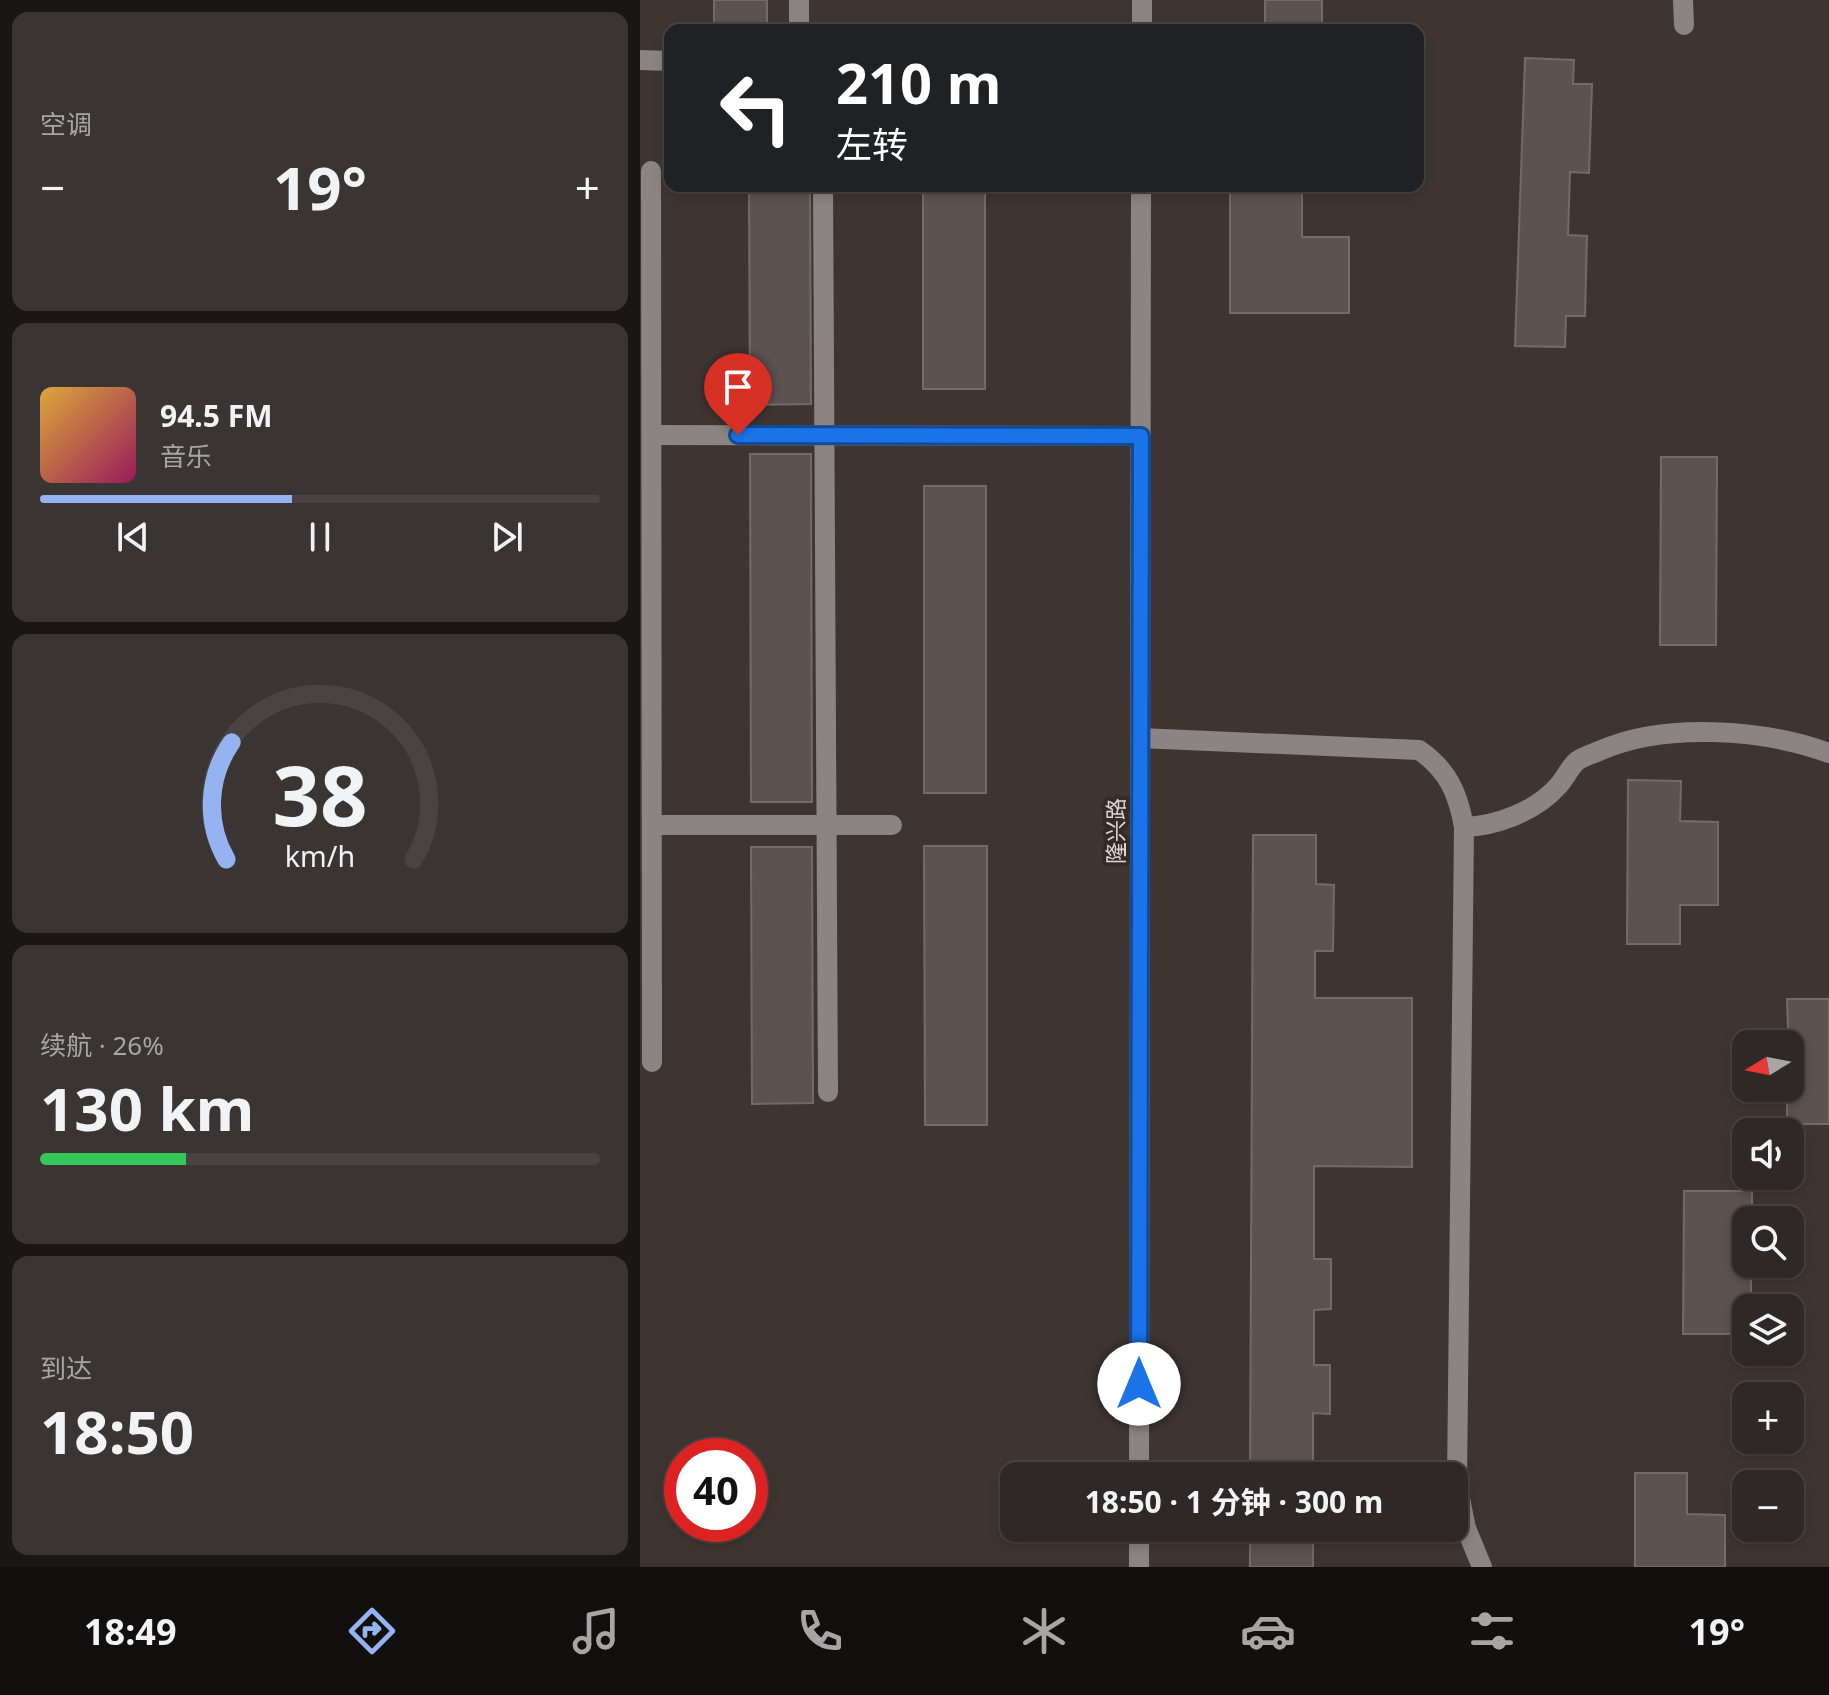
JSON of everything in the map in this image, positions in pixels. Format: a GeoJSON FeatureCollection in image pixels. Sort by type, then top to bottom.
{"type":"FeatureCollection","features":[{"type":"Feature","properties":{"kind":"street"},"geometry":{"type":"LineString","coordinates":[[799,0],[799,24]]}},
{"type":"Feature","properties":{"kind":"street"},"geometry":{"type":"LineString","coordinates":[[1142,0],[1142,24]]}},
{"type":"Feature","properties":{"kind":"street"},"geometry":{"type":"LineString","coordinates":[[1683,0],[1684,25]]}},
{"type":"Feature","properties":{"kind":"street"},"geometry":{"type":"LineString","coordinates":[[640,60],[664,61]]}},
{"type":"Feature","properties":{"kind":"street"},"geometry":{"type":"LineString","coordinates":[[651,171],[652,1062]]}},
{"type":"Feature","properties":{"kind":"street"},"geometry":{"type":"LineString","coordinates":[[823,192],[828,1092]]}},
{"type":"Feature","properties":{"kind":"street","name":"隆兴路"},"geometry":{"type":"LineString","coordinates":[[1139,1462],[1141,192]]}},
{"type":"Feature","properties":{"kind":"street"},"geometry":{"type":"LineString","coordinates":[[652,435],[1141,436]]}},
{"type":"Feature","properties":{"kind":"street"},"geometry":{"type":"LineString","coordinates":[[1464,827],[1504,820],[1538,804],[1557,788],[1577,761],[1645,735],[1677,731],[1786,740],[1829,753]]}},
{"type":"Feature","properties":{"kind":"street"},"geometry":{"type":"LineString","coordinates":[[1140,738],[1401,747],[1419,750],[1448,775],[1459,802],[1464,827],[1457,1484],[1466,1528],[1482,1567]]}},
{"type":"Feature","properties":{"kind":"street"},"geometry":{"type":"LineString","coordinates":[[652,825],[892,825]]}},
{"type":"Feature","properties":{"kind":"street"},"geometry":{"type":"LineString","coordinates":[[1139,1542],[1139,1567]]}},
{"type":"Feature","properties":{"kind":"building"},"geometry":{"type":"Polygon","coordinates":[[[714,0],[767,0],[767,24],[714,24],[714,0]]]}},
{"type":"Feature","properties":{"kind":"building"},"geometry":{"type":"Polygon","coordinates":[[[1265,0],[1322,0],[1322,24],[1265,24],[1265,0]]]}},
{"type":"Feature","properties":{"kind":"building"},"geometry":{"type":"Polygon","coordinates":[[[1525,58],[1574,60],[1573,84],[1592,84],[1589,173],[1570,172],[1568,235],[1587,236],[1585,316],[1566,316],[1565,347],[1515,346],[1525,58]]]}},
{"type":"Feature","properties":{"kind":"building"},"geometry":{"type":"Polygon","coordinates":[[[749,192],[810,192],[811,404],[750,405],[749,192]]]}},
{"type":"Feature","properties":{"kind":"building"},"geometry":{"type":"Polygon","coordinates":[[[923,192],[985,192],[985,389],[923,389],[923,192]]]}},
{"type":"Feature","properties":{"kind":"building"},"geometry":{"type":"Polygon","coordinates":[[[1230,192],[1302,192],[1302,237],[1349,237],[1349,313],[1230,313],[1230,192]]]}},
{"type":"Feature","properties":{"kind":"building"},"geometry":{"type":"Polygon","coordinates":[[[750,454],[811,454],[812,802],[751,802],[750,454]]]}},
{"type":"Feature","properties":{"kind":"building"},"geometry":{"type":"Polygon","coordinates":[[[1661,457],[1717,457],[1716,645],[1660,645],[1661,457]]]}},
{"type":"Feature","properties":{"kind":"building"},"geometry":{"type":"Polygon","coordinates":[[[924,486],[986,486],[986,793],[924,793],[924,486]]]}},
{"type":"Feature","properties":{"kind":"building"},"geometry":{"type":"Polygon","coordinates":[[[1628,780],[1681,781],[1680,821],[1718,822],[1718,905],[1680,905],[1680,944],[1627,944],[1628,780]]]}},
{"type":"Feature","properties":{"kind":"building"},"geometry":{"type":"Polygon","coordinates":[[[1253,835],[1316,835],[1316,884],[1334,885],[1333,951],[1315,951],[1315,998],[1412,998],[1412,1167],[1314,1166],[1314,1259],[1331,1259],[1331,1309],[1314,1310],[1314,1365],[1330,1365],[1330,1414],[1313,1413],[1313,1462],[1250,1462],[1253,835]]]}},
{"type":"Feature","properties":{"kind":"building"},"geometry":{"type":"Polygon","coordinates":[[[924,846],[987,846],[987,1125],[925,1125],[924,846]]]}},
{"type":"Feature","properties":{"kind":"building"},"geometry":{"type":"Polygon","coordinates":[[[751,847],[812,847],[813,1103],[752,1104],[751,847]]]}},
{"type":"Feature","properties":{"kind":"building"},"geometry":{"type":"Polygon","coordinates":[[[1787,999],[1829,999],[1829,1124],[1804,1124],[1804,1118],[1787,1118],[1787,1102],[1804,1102],[1804,1030],[1788,1030],[1787,999]]]}},
{"type":"Feature","properties":{"kind":"building"},"geometry":{"type":"Polygon","coordinates":[[[1684,1191],[1752,1191],[1752,1206],[1732,1206],[1732,1278],[1751,1278],[1751,1294],[1732,1294],[1732,1334],[1683,1334],[1684,1191]]]}},
{"type":"Feature","properties":{"kind":"building"},"geometry":{"type":"Polygon","coordinates":[[[1635,1473],[1687,1473],[1687,1514],[1725,1515],[1725,1567],[1635,1567],[1635,1473]]]}},
{"type":"Feature","properties":{"kind":"building"},"geometry":{"type":"Polygon","coordinates":[[[1250,1542],[1313,1542],[1313,1567],[1250,1567],[1250,1542]]]}},
{"type":"Feature","properties":{"kind":"route"},"geometry":{"type":"LineString","coordinates":[[738,435],[1141,436],[1139,1384]]}}]}
